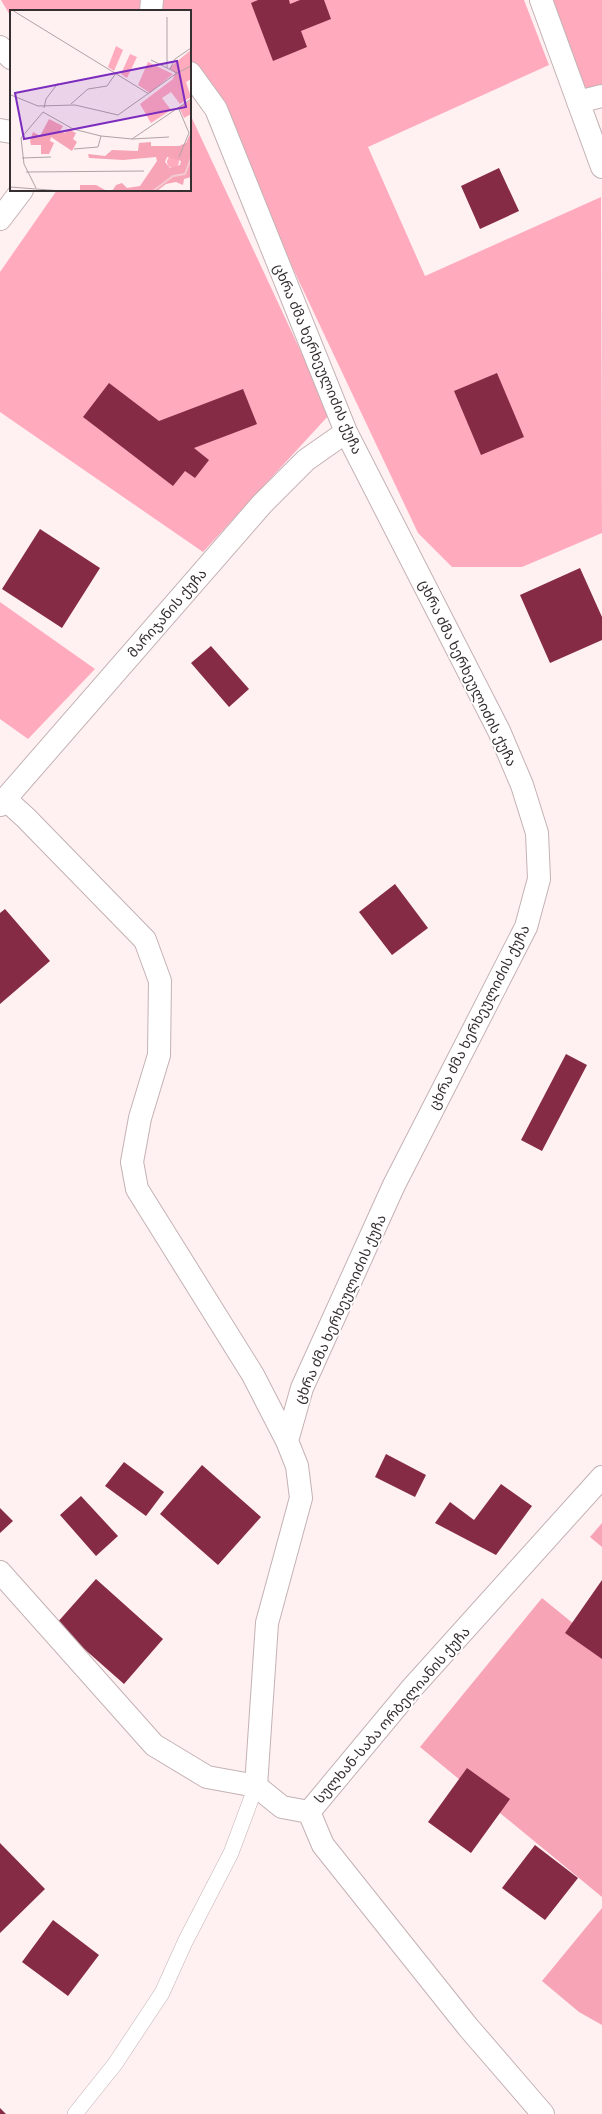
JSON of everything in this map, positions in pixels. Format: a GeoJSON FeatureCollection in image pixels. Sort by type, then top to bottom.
{"type":"FeatureCollection","features":[{"type":"Feature","properties":{"kind":"street"},"geometry":{"type":"LineString","coordinates":[[151,10],[152,0]]}},
{"type":"Feature","properties":{"kind":"street"},"geometry":{"type":"LineString","coordinates":[[541,0],[602,167]]}},
{"type":"Feature","properties":{"kind":"street"},"geometry":{"type":"LineString","coordinates":[[0,47],[10,57]]}},
{"type":"Feature","properties":{"kind":"street","name":"ცხრა ძმა ხერხეულიძის ქუჩა"},"geometry":{"type":"LineString","coordinates":[[191,74],[216,109],[346,432],[499,731],[522,785],[537,833],[539,879],[526,927],[394,1185],[302,1388],[287,1440]]}},
{"type":"Feature","properties":{"kind":"street"},"geometry":{"type":"LineString","coordinates":[[578,102],[602,96]]}},
{"type":"Feature","properties":{"kind":"street"},"geometry":{"type":"LineString","coordinates":[[0,130],[10,132]]}},
{"type":"Feature","properties":{"kind":"street"},"geometry":{"type":"LineString","coordinates":[[0,219],[21,191]]}},
{"type":"Feature","properties":{"kind":"street","name":"მარიჯანის ქუჩა"},"geometry":{"type":"LineString","coordinates":[[3,802],[262,504],[306,460],[346,432]]}},
{"type":"Feature","properties":{"kind":"street"},"geometry":{"type":"LineString","coordinates":[[3,802],[26,818],[145,940],[160,981],[159,1055],[140,1118],[132,1162],[137,1189],[253,1375],[287,1440],[297,1466],[301,1498],[267,1623],[256,1786]]}},
{"type":"Feature","properties":{"kind":"street","name":"სულხან-საბა ორბელიანის ქუჩა"},"geometry":{"type":"LineString","coordinates":[[543,2114],[468,2027],[323,1846],[309,1812],[412,1688],[602,1477]]}},
{"type":"Feature","properties":{"kind":"street"},"geometry":{"type":"LineString","coordinates":[[0,1572],[154,1745],[206,1777],[256,1786],[282,1807],[309,1812]]}},
{"type":"Feature","properties":{"kind":"lane"},"geometry":{"type":"LineString","coordinates":[[75,2114],[115,2064],[162,1993],[185,1942],[231,1853],[256,1786]]}},
{"type":"Feature","properties":{"kind":"shaded area"},"geometry":{"type":"Polygon","coordinates":[[[1,0],[524,0],[549,65],[368,147],[425,276],[601,197],[602,533],[522,567],[452,567],[418,533],[212,97],[191,72],[191,10],[10,10],[10,15],[1,0]]]}},
{"type":"Feature","properties":{"kind":"shaded area"},"geometry":{"type":"Polygon","coordinates":[[[553,0],[602,0],[602,85],[586,90],[553,0]]]}},
{"type":"Feature","properties":{"kind":"shaded area"},"geometry":{"type":"Polygon","coordinates":[[[191,116],[330,414],[203,552],[0,412],[0,272],[56,191],[191,191],[191,116]]]}},
{"type":"Feature","properties":{"kind":"shaded area"},"geometry":{"type":"Polygon","coordinates":[[[0,602],[95,669],[28,739],[0,719],[0,602]]]}},
{"type":"Feature","properties":{"kind":"shaded area"},"geometry":{"type":"Polygon","coordinates":[[[602,1523],[602,1547],[590,1537],[602,1523]]]}},
{"type":"Feature","properties":{"kind":"shaded area"},"geometry":{"type":"Polygon","coordinates":[[[542,1598],[591,1638],[602,1625],[602,1897],[420,1747],[542,1598]]]}},
{"type":"Feature","properties":{"kind":"shaded area"},"geometry":{"type":"Polygon","coordinates":[[[602,1908],[602,2025],[579,2012],[542,1981],[602,1908]]]}},
{"type":"Feature","properties":{"kind":"building"},"geometry":{"type":"Polygon","coordinates":[[[258,0],[289,0],[290,4],[300,0],[324,0],[331,19],[301,31],[307,47],[273,61],[251,3],[258,0]]]}},
{"type":"Feature","properties":{"kind":"building"},"geometry":{"type":"Polygon","coordinates":[[[499,168],[519,211],[480,229],[461,186],[499,168]]]}},
{"type":"Feature","properties":{"kind":"building"},"geometry":{"type":"Polygon","coordinates":[[[497,373],[524,437],[481,455],[454,391],[497,373]]]}},
{"type":"Feature","properties":{"kind":"building"},"geometry":{"type":"Polygon","coordinates":[[[109,383],[159,421],[243,389],[257,424],[194,448],[209,460],[195,478],[185,471],[173,486],[83,417],[109,383]]]}},
{"type":"Feature","properties":{"kind":"building"},"geometry":{"type":"Polygon","coordinates":[[[40,529],[100,568],[62,628],[2,589],[40,529]]]}},
{"type":"Feature","properties":{"kind":"building"},"geometry":{"type":"Polygon","coordinates":[[[580,568],[602,617],[602,640],[550,663],[520,595],[580,568]]]}},
{"type":"Feature","properties":{"kind":"building"},"geometry":{"type":"Polygon","coordinates":[[[211,646],[249,689],[229,707],[191,663],[211,646]]]}},
{"type":"Feature","properties":{"kind":"building"},"geometry":{"type":"Polygon","coordinates":[[[395,884],[428,928],[392,955],[359,912],[395,884]]]}},
{"type":"Feature","properties":{"kind":"building"},"geometry":{"type":"Polygon","coordinates":[[[5,909],[50,961],[0,1004],[0,913],[5,909]]]}},
{"type":"Feature","properties":{"kind":"building"},"geometry":{"type":"Polygon","coordinates":[[[566,1054],[587,1065],[542,1151],[521,1140],[566,1054]]]}},
{"type":"Feature","properties":{"kind":"building"},"geometry":{"type":"Polygon","coordinates":[[[386,1454],[426,1475],[415,1497],[375,1477],[386,1454]]]}},
{"type":"Feature","properties":{"kind":"building"},"geometry":{"type":"Polygon","coordinates":[[[124,1462],[164,1492],[146,1516],[105,1486],[124,1462]]]}},
{"type":"Feature","properties":{"kind":"building"},"geometry":{"type":"Polygon","coordinates":[[[202,1465],[261,1517],[218,1565],[160,1514],[202,1465]]]}},
{"type":"Feature","properties":{"kind":"building"},"geometry":{"type":"Polygon","coordinates":[[[501,1484],[532,1506],[496,1555],[435,1523],[450,1502],[474,1520],[501,1484]]]}},
{"type":"Feature","properties":{"kind":"building"},"geometry":{"type":"Polygon","coordinates":[[[81,1496],[118,1536],[96,1556],[60,1515],[81,1496]]]}},
{"type":"Feature","properties":{"kind":"building"},"geometry":{"type":"Polygon","coordinates":[[[0,1508],[13,1521],[0,1533],[0,1508]]]}},
{"type":"Feature","properties":{"kind":"building"},"geometry":{"type":"Polygon","coordinates":[[[96,1579],[163,1639],[124,1684],[56,1624],[96,1579]]]}},
{"type":"Feature","properties":{"kind":"building"},"geometry":{"type":"Polygon","coordinates":[[[602,1580],[602,1659],[565,1633],[602,1580]]]}},
{"type":"Feature","properties":{"kind":"building"},"geometry":{"type":"Polygon","coordinates":[[[467,1768],[510,1799],[471,1853],[428,1822],[467,1768]]]}},
{"type":"Feature","properties":{"kind":"building"},"geometry":{"type":"Polygon","coordinates":[[[0,1843],[45,1889],[0,1933],[0,1843]]]}},
{"type":"Feature","properties":{"kind":"building"},"geometry":{"type":"Polygon","coordinates":[[[535,1845],[578,1878],[545,1920],[502,1888],[535,1845]]]}},
{"type":"Feature","properties":{"kind":"building"},"geometry":{"type":"Polygon","coordinates":[[[53,1920],[99,1955],[68,1996],[22,1962],[53,1920]]]}},
{"type":"Feature","properties":{"kind":"building"},"geometry":{"type":"Polygon","coordinates":[[[0,2108],[6,2114],[0,2114],[0,2108]]]}}]}
